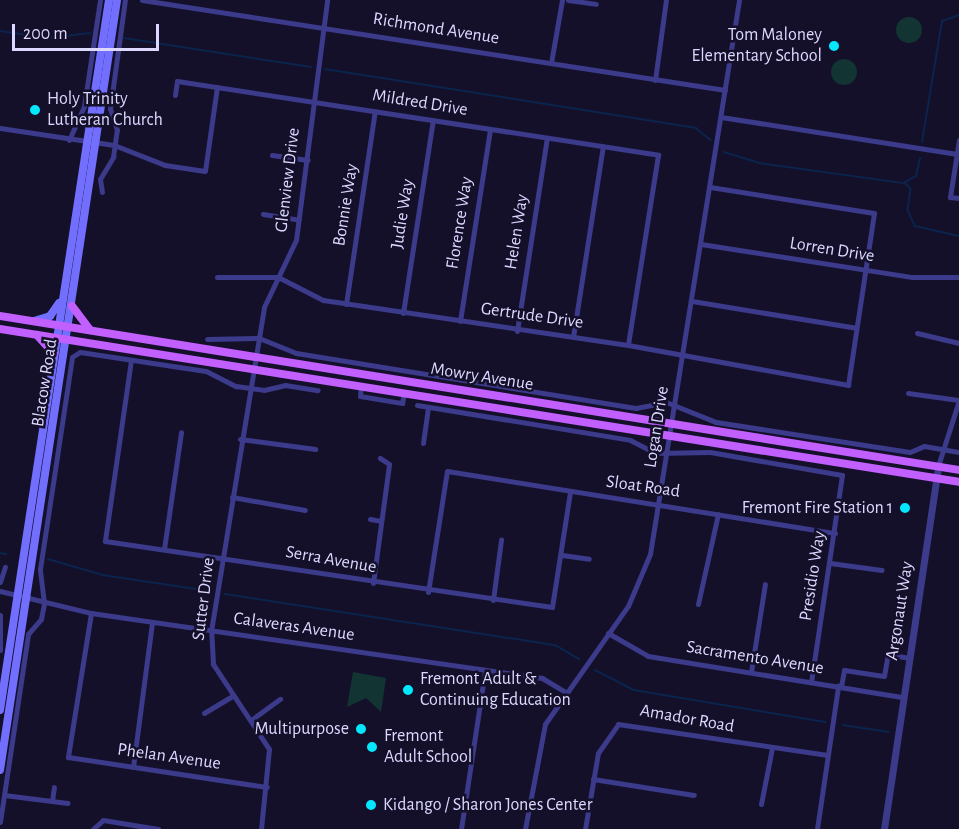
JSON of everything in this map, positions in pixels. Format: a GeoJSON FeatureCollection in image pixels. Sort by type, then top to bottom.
{"type":"FeatureCollection","features":[{"type":"Feature","properties":{"kind":"main road","name":"Blacow Road"},"geometry":{"type":"LineString","coordinates":[[0,710],[85,142],[109,0]]}},
{"type":"Feature","properties":{"kind":"main road","name":"Blacow Road"},"geometry":{"type":"LineString","coordinates":[[0,771],[117,0]]}},
{"type":"Feature","properties":{"kind":"main road"},"geometry":{"type":"LineString","coordinates":[[33,322],[53,313],[63,290]]}},
{"type":"Feature","properties":{"kind":"main road"},"geometry":{"type":"LineString","coordinates":[[72,306],[90,331]]}},
{"type":"Feature","properties":{"kind":"main road","name":"Mowry Avenue"},"geometry":{"type":"LineString","coordinates":[[0,316],[959,470]]}},
{"type":"Feature","properties":{"kind":"main road","name":"Mowry Avenue"},"geometry":{"type":"LineString","coordinates":[[0,329],[959,482]]}},
{"type":"Feature","properties":{"kind":"main road"},"geometry":{"type":"LineString","coordinates":[[37,335],[54,354]]}},
{"type":"Feature","properties":{"kind":"street"},"geometry":{"type":"LineString","coordinates":[[69,140],[84,105],[100,0]]}},
{"type":"Feature","properties":{"kind":"street"},"geometry":{"type":"LineString","coordinates":[[102,192],[100,178],[114,145],[117,130],[110,109],[125,0]]}},
{"type":"Feature","properties":{"kind":"street","name":"Richmond Avenue"},"geometry":{"type":"LineString","coordinates":[[142,0],[725,90]]}},
{"type":"Feature","properties":{"kind":"street","name":"Glenview Drive"},"geometry":{"type":"LineString","coordinates":[[254,357],[264,307],[299,220],[308,160],[312,101],[327,0]]}},
{"type":"Feature","properties":{"kind":"street"},"geometry":{"type":"LineString","coordinates":[[551,63],[562,0]]}},
{"type":"Feature","properties":{"kind":"street"},"geometry":{"type":"LineString","coordinates":[[568,0],[596,4]]}},
{"type":"Feature","properties":{"kind":"street"},"geometry":{"type":"LineString","coordinates":[[654,80],[666,0]]}},
{"type":"Feature","properties":{"kind":"street","name":"Logan Drive"},"geometry":{"type":"LineString","coordinates":[[527,829],[540,739],[565,692],[608,633],[645,571],[660,504],[739,0]]}},
{"type":"Feature","properties":{"kind":"street","name":"Mildred Drive"},"geometry":{"type":"LineString","coordinates":[[175,95],[177,81],[658,155],[628,345]]}},
{"type":"Feature","properties":{"kind":"street"},"geometry":{"type":"LineString","coordinates":[[0,128],[114,145],[165,165],[205,171],[217,87]]}},
{"type":"Feature","properties":{"kind":"street","name":"Bonnie Way"},"geometry":{"type":"LineString","coordinates":[[346,304],[375,111]]}},
{"type":"Feature","properties":{"kind":"street"},"geometry":{"type":"LineString","coordinates":[[721,117],[957,154]]}},
{"type":"Feature","properties":{"kind":"street","name":"Judie Way"},"geometry":{"type":"LineString","coordinates":[[404,313],[433,120]]}},
{"type":"Feature","properties":{"kind":"street","name":"Florence Way"},"geometry":{"type":"LineString","coordinates":[[460,321],[490,129]]}},
{"type":"Feature","properties":{"kind":"street","name":"Helen Way"},"geometry":{"type":"LineString","coordinates":[[517,331],[547,138]]}},
{"type":"Feature","properties":{"kind":"street"},"geometry":{"type":"LineString","coordinates":[[959,140],[950,197],[959,198]]}},
{"type":"Feature","properties":{"kind":"street"},"geometry":{"type":"LineString","coordinates":[[573,337],[603,146]]}},
{"type":"Feature","properties":{"kind":"street"},"geometry":{"type":"LineString","coordinates":[[272,155],[308,160]]}},
{"type":"Feature","properties":{"kind":"street"},"geometry":{"type":"LineString","coordinates":[[692,301],[856,328],[865,271],[874,213],[710,186]]}},
{"type":"Feature","properties":{"kind":"street"},"geometry":{"type":"LineString","coordinates":[[262,214],[299,220]]}},
{"type":"Feature","properties":{"kind":"street","name":"Lorren Drive"},"geometry":{"type":"LineString","coordinates":[[701,244],[865,271],[959,277]]}},
{"type":"Feature","properties":{"kind":"street","name":"Gertrude Drive"},"geometry":{"type":"LineString","coordinates":[[217,276],[278,277],[323,300],[517,331],[628,345],[684,358],[848,385],[856,328]]}},
{"type":"Feature","properties":{"kind":"street"},"geometry":{"type":"LineString","coordinates":[[917,333],[959,343]]}},
{"type":"Feature","properties":{"kind":"street","name":"Mowry Avenue"},"geometry":{"type":"LineString","coordinates":[[207,339],[259,338],[296,353],[636,408],[675,405],[716,422],[910,452],[941,447],[959,452]]}},
{"type":"Feature","properties":{"kind":"street","name":"Blacow Road"},"geometry":{"type":"LineString","coordinates":[[44,603],[40,569],[75,353],[131,360]]}},
{"type":"Feature","properties":{"kind":"street","name":"Sutter Drive"},"geometry":{"type":"LineString","coordinates":[[254,357],[211,631],[213,664],[232,696],[270,749],[261,829]]}},
{"type":"Feature","properties":{"kind":"street"},"geometry":{"type":"LineString","coordinates":[[131,360],[212,372],[248,388],[318,390]]}},
{"type":"Feature","properties":{"kind":"street","name":"Serra Avenue"},"geometry":{"type":"LineString","coordinates":[[131,360],[105,541],[428,592],[552,607],[562,555]]}},
{"type":"Feature","properties":{"kind":"street"},"geometry":{"type":"LineString","coordinates":[[909,393],[959,400]]}},
{"type":"Feature","properties":{"kind":"street","name":"Argonaut Way"},"geometry":{"type":"LineString","coordinates":[[884,829],[941,447],[959,400]]}},
{"type":"Feature","properties":{"kind":"street","name":"Mowry Avenue"},"geometry":{"type":"LineString","coordinates":[[417,405],[630,440],[668,454],[710,452],[842,475]]}},
{"type":"Feature","properties":{"kind":"street"},"geometry":{"type":"LineString","coordinates":[[423,443],[428,406]]}},
{"type":"Feature","properties":{"kind":"street"},"geometry":{"type":"LineString","coordinates":[[164,549],[181,432]]}},
{"type":"Feature","properties":{"kind":"street"},"geometry":{"type":"LineString","coordinates":[[240,439],[315,449]]}},
{"type":"Feature","properties":{"kind":"street"},"geometry":{"type":"LineString","coordinates":[[373,583],[389,464],[380,458]]}},
{"type":"Feature","properties":{"kind":"street","name":"Sloat Road"},"geometry":{"type":"LineString","coordinates":[[428,592],[447,471],[835,533]]}},
{"type":"Feature","properties":{"kind":"street","name":"Presidio Way"},"geometry":{"type":"LineString","coordinates":[[811,682],[842,475]]}},
{"type":"Feature","properties":{"kind":"street"},"geometry":{"type":"LineString","coordinates":[[570,492],[562,555],[589,559]]}},
{"type":"Feature","properties":{"kind":"street"},"geometry":{"type":"LineString","coordinates":[[232,497],[306,510]]}},
{"type":"Feature","properties":{"kind":"street"},"geometry":{"type":"LineString","coordinates":[[698,604],[718,514]]}},
{"type":"Feature","properties":{"kind":"street"},"geometry":{"type":"LineString","coordinates":[[370,519],[381,521]]}},
{"type":"Feature","properties":{"kind":"street"},"geometry":{"type":"LineString","coordinates":[[492,600],[501,540]]}},
{"type":"Feature","properties":{"kind":"street"},"geometry":{"type":"LineString","coordinates":[[830,563],[882,570]]}},
{"type":"Feature","properties":{"kind":"street"},"geometry":{"type":"LineString","coordinates":[[0,582],[5,567]]}},
{"type":"Feature","properties":{"kind":"street"},"geometry":{"type":"LineString","coordinates":[[751,672],[765,584]]}},
{"type":"Feature","properties":{"kind":"street","name":"Calaveras Avenue"},"geometry":{"type":"LineString","coordinates":[[0,591],[91,613],[542,678],[565,692]]}},
{"type":"Feature","properties":{"kind":"street"},"geometry":{"type":"LineString","coordinates":[[0,822],[28,634],[41,619],[44,603]]}},
{"type":"Feature","properties":{"kind":"street","name":"Phelan Avenue"},"geometry":{"type":"LineString","coordinates":[[91,613],[68,757],[267,787]]}},
{"type":"Feature","properties":{"kind":"street"},"geometry":{"type":"LineString","coordinates":[[0,615],[0,650]]}},
{"type":"Feature","properties":{"kind":"street"},"geometry":{"type":"LineString","coordinates":[[133,767],[152,622]]}},
{"type":"Feature","properties":{"kind":"street","name":"Sacramento Avenue"},"geometry":{"type":"LineString","coordinates":[[608,633],[648,656],[902,697]]}},
{"type":"Feature","properties":{"kind":"street"},"geometry":{"type":"LineString","coordinates":[[817,829],[844,670],[884,676],[888,654],[908,658]]}},
{"type":"Feature","properties":{"kind":"street"},"geometry":{"type":"LineString","coordinates":[[461,829],[485,671]]}},
{"type":"Feature","properties":{"kind":"street"},"geometry":{"type":"LineString","coordinates":[[204,713],[232,696]]}},
{"type":"Feature","properties":{"kind":"street"},"geometry":{"type":"LineString","coordinates":[[251,720],[280,699]]}},
{"type":"Feature","properties":{"kind":"street","name":"Amador Road"},"geometry":{"type":"LineString","coordinates":[[585,829],[593,779],[603,740],[618,724],[828,755]]}},
{"type":"Feature","properties":{"kind":"street"},"geometry":{"type":"LineString","coordinates":[[761,804],[772,748]]}},
{"type":"Feature","properties":{"kind":"street"},"geometry":{"type":"LineString","coordinates":[[593,779],[694,795]]}},
{"type":"Feature","properties":{"kind":"street"},"geometry":{"type":"LineString","coordinates":[[52,801],[54,788]]}},
{"type":"Feature","properties":{"kind":"street"},"geometry":{"type":"LineString","coordinates":[[4,795],[68,803]]}},
{"type":"Feature","properties":{"kind":"street"},"geometry":{"type":"LineString","coordinates":[[93,829],[96,822],[158,829]]}},
{"type":"Feature","properties":{"kind":"green space"},"geometry":{"type":"Polygon","coordinates":[[[909,17],[918,21],[922,30],[918,39],[909,43],[900,39],[896,30],[900,21],[909,17]]]}},
{"type":"Feature","properties":{"kind":"green space"},"geometry":{"type":"Polygon","coordinates":[[[844,59],[853,63],[857,72],[853,81],[844,85],[835,81],[831,72],[835,63],[844,59]]]}},
{"type":"Feature","properties":{"kind":"green space"},"geometry":{"type":"Polygon","coordinates":[[[353,672],[386,678],[381,712],[366,698],[347,707],[353,672]]]}},
{"type":"Feature","properties":{"kind":"waterway"},"geometry":{"type":"LineString","coordinates":[[922,142],[942,21],[959,15]]}},
{"type":"Feature","properties":{"kind":"waterway"},"geometry":{"type":"LineString","coordinates":[[0,31],[48,38],[90,33]]}},
{"type":"Feature","properties":{"kind":"waterway"},"geometry":{"type":"LineString","coordinates":[[124,38],[311,67]]}},
{"type":"Feature","properties":{"kind":"waterway"},"geometry":{"type":"LineString","coordinates":[[325,69],[696,128],[711,140]]}},
{"type":"Feature","properties":{"kind":"waterway"},"geometry":{"type":"LineString","coordinates":[[724,152],[759,163],[904,183],[916,176],[920,158]]}},
{"type":"Feature","properties":{"kind":"waterway"},"geometry":{"type":"LineString","coordinates":[[905,183],[911,189],[908,210],[915,226],[959,236]]}},
{"type":"Feature","properties":{"kind":"waterway"},"geometry":{"type":"LineString","coordinates":[[0,553],[6,554]]}},
{"type":"Feature","properties":{"kind":"waterway"},"geometry":{"type":"LineString","coordinates":[[48,559],[103,575],[209,591]]}},
{"type":"Feature","properties":{"kind":"waterway"},"geometry":{"type":"LineString","coordinates":[[225,594],[555,645],[579,659]]}},
{"type":"Feature","properties":{"kind":"waterway"},"geometry":{"type":"LineString","coordinates":[[595,670],[634,690],[825,722]]}},
{"type":"Feature","properties":{"kind":"waterway"},"geometry":{"type":"LineString","coordinates":[[843,725],[888,732]]}},
{"type":"Feature","properties":{"kind":"place","name":"Tom Maloney Elementary School"},"geometry":{"type":"Point","coordinates":[834,46]}},
{"type":"Feature","properties":{"kind":"place","name":"Holy Trinity Lutheran Church"},"geometry":{"type":"Point","coordinates":[35,110]}},
{"type":"Feature","properties":{"kind":"place","name":"Fremont Fire Station 1"},"geometry":{"type":"Point","coordinates":[905,508]}},
{"type":"Feature","properties":{"kind":"place","name":"Fremont Adult & Continuing Education"},"geometry":{"type":"Point","coordinates":[408,690]}},
{"type":"Feature","properties":{"kind":"place","name":"Multipurpose"},"geometry":{"type":"Point","coordinates":[361,729]}},
{"type":"Feature","properties":{"kind":"place","name":"Fremont Adult School"},"geometry":{"type":"Point","coordinates":[372,747]}},
{"type":"Feature","properties":{"kind":"place","name":"Kidango / Sharon Jones Center"},"geometry":{"type":"Point","coordinates":[371,805]}}]}
